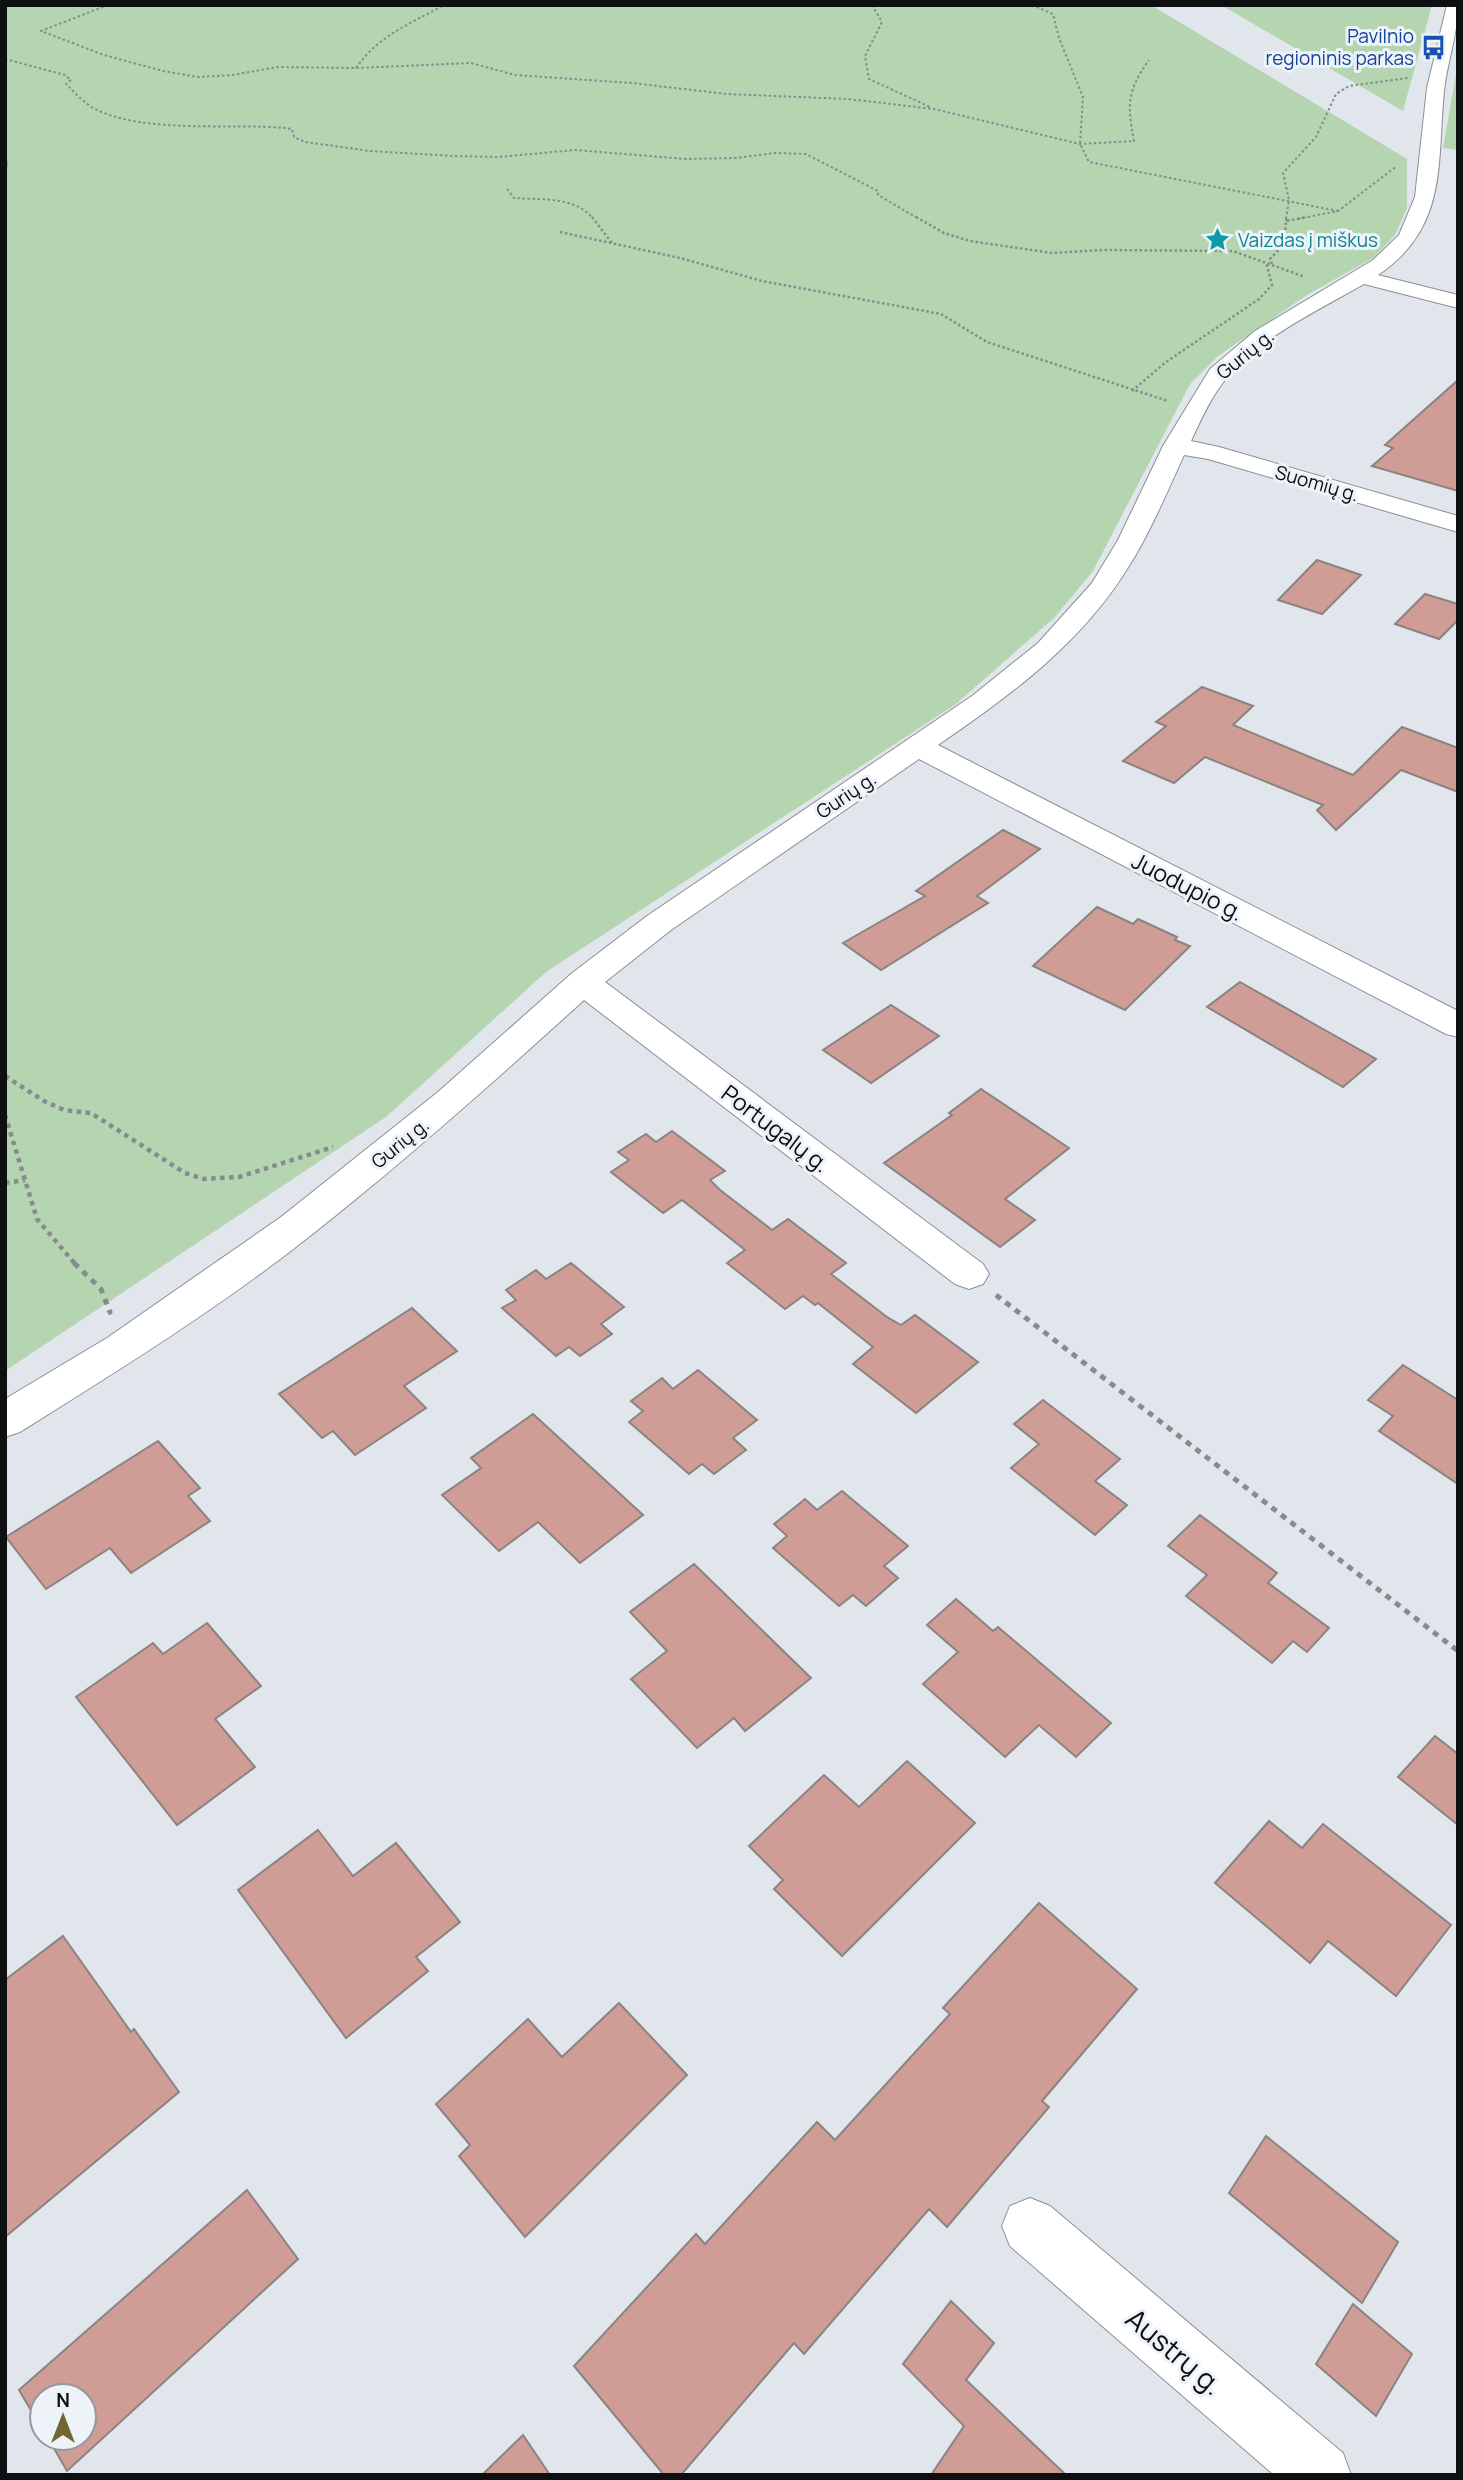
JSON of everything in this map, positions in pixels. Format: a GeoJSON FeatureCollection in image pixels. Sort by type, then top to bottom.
{"type":"FeatureCollection","features":[{"type":"Feature","properties":{"kind":"street","name":"Gurių g."},"geometry":{"type":"LineString","coordinates":[[5,1420],[121,1349],[295,1227],[452,1101],[583,982],[720,880],[919,747],[1033,664],[1072,626],[1102,589],[1130,542],[1175,446],[1208,385],[1239,354],[1362,277],[1402,247],[1413,230],[1422,211],[1438,79],[1454,25],[1455,5]]}},
{"type":"Feature","properties":{"kind":"street"},"geometry":{"type":"LineString","coordinates":[[1438,79],[1458,82]]}},
{"type":"Feature","properties":{"kind":"street"},"geometry":{"type":"LineString","coordinates":[[1429,150],[1450,147]]}},
{"type":"Feature","properties":{"kind":"street"},"geometry":{"type":"LineString","coordinates":[[1362,277],[1458,302]]}},
{"type":"Feature","properties":{"kind":"street","name":"Suomių g."},"geometry":{"type":"LineString","coordinates":[[1175,446],[1211,452],[1458,524]]}},
{"type":"Feature","properties":{"kind":"street","name":"Juodupio g."},"geometry":{"type":"LineString","coordinates":[[919,747],[1458,1026]]}},
{"type":"Feature","properties":{"kind":"street","name":"Portugalų g."},"geometry":{"type":"LineString","coordinates":[[583,982],[969,1274]]}},
{"type":"Feature","properties":{"kind":"street","name":"Austrų g."},"geometry":{"type":"LineString","coordinates":[[1030,2226],[1321,2475]]}},
{"type":"Feature","properties":{"kind":"path"},"geometry":{"type":"LineString","coordinates":[[108,5],[41,31],[104,55],[163,71],[198,77],[232,75],[278,67],[356,68],[471,63],[515,75],[632,83],[727,94],[848,99],[934,109],[1080,144],[1133,141],[1126,100],[1149,60]]}},
{"type":"Feature","properties":{"kind":"path"},"geometry":{"type":"LineString","coordinates":[[356,68],[366,51],[383,35],[444,5]]}},
{"type":"Feature","properties":{"kind":"path"},"geometry":{"type":"LineString","coordinates":[[872,5],[882,22],[865,56],[869,79],[934,109]]}},
{"type":"Feature","properties":{"kind":"path"},"geometry":{"type":"LineString","coordinates":[[1032,5],[1053,14],[1059,37],[1083,97],[1080,144],[1089,162],[1338,211]]}},
{"type":"Feature","properties":{"kind":"path"},"geometry":{"type":"LineString","coordinates":[[5,59],[65,75],[71,80],[66,84],[80,99],[96,110],[118,117],[230,128],[279,127],[292,129],[293,137],[305,142],[370,151],[498,157],[575,150],[686,159],[736,158],[775,153],[806,154],[878,191],[878,195],[944,233],[970,241],[1052,253],[1220,250],[1247,254],[1339,290]]}},
{"type":"Feature","properties":{"kind":"path"},"geometry":{"type":"LineString","coordinates":[[1272,264],[1270,258],[1284,244],[1289,200],[1283,173],[1315,137],[1336,94],[1349,86],[1388,79],[1438,79]]}},
{"type":"Feature","properties":{"kind":"path"},"geometry":{"type":"LineString","coordinates":[[1286,221],[1338,211],[1395,170],[1398,162],[1429,150]]}},
{"type":"Feature","properties":{"kind":"path"},"geometry":{"type":"LineString","coordinates":[[507,190],[514,198],[569,203],[586,209],[612,244]]}},
{"type":"Feature","properties":{"kind":"path"},"geometry":{"type":"LineString","coordinates":[[559,232],[762,281],[941,314],[986,342],[1195,410]]}},
{"type":"Feature","properties":{"kind":"path"},"geometry":{"type":"LineString","coordinates":[[1132,391],[1166,362],[1259,299],[1272,285],[1265,261]]}},
{"type":"Feature","properties":{"kind":"path"},"geometry":{"type":"LineString","coordinates":[[5,1076],[54,1106],[91,1113],[185,1173],[204,1179],[239,1177],[338,1145]]}},
{"type":"Feature","properties":{"kind":"path"},"geometry":{"type":"LineString","coordinates":[[5,1115],[37,1219],[101,1289],[110,1312],[98,1320]]}},
{"type":"Feature","properties":{"kind":"path"},"geometry":{"type":"LineString","coordinates":[[5,1183],[25,1180]]}},
{"type":"Feature","properties":{"kind":"path"},"geometry":{"type":"LineString","coordinates":[[969,1274],[1458,1651]]}},
{"type":"Feature","properties":{"kind":"green space"},"geometry":{"type":"Polygon","coordinates":[[[5,5],[1151,5],[1407,159],[1407,208],[1395,235],[1373,258],[1307,295],[1218,356],[1190,384],[1093,571],[1055,617],[956,704],[546,972],[386,1117],[5,1371],[5,5]]]}},
{"type":"Feature","properties":{"kind":"green space"},"geometry":{"type":"Polygon","coordinates":[[[1221,5],[1432,5],[1403,111],[1221,5]]]}},
{"type":"Feature","properties":{"kind":"green space"},"geometry":{"type":"Polygon","coordinates":[[[1458,63],[1458,150],[1443,148],[1458,63]]]}},
{"type":"Feature","properties":{"kind":"building"},"geometry":{"type":"Polygon","coordinates":[[[1458,380],[1458,491],[1372,466],[1393,448],[1385,445],[1458,380]]]}},
{"type":"Feature","properties":{"kind":"building"},"geometry":{"type":"Polygon","coordinates":[[[1317,560],[1361,575],[1322,614],[1278,600],[1317,560]]]}},
{"type":"Feature","properties":{"kind":"building"},"geometry":{"type":"Polygon","coordinates":[[[1425,594],[1458,604],[1458,620],[1439,639],[1395,624],[1425,594]]]}},
{"type":"Feature","properties":{"kind":"building"},"geometry":{"type":"Polygon","coordinates":[[[1202,687],[1253,706],[1233,725],[1353,775],[1402,727],[1458,748],[1458,792],[1401,770],[1336,830],[1317,810],[1323,805],[1205,757],[1174,783],[1123,761],[1166,726],[1156,722],[1202,687]]]}},
{"type":"Feature","properties":{"kind":"building"},"geometry":{"type":"Polygon","coordinates":[[[1003,830],[1040,849],[977,896],[988,903],[881,970],[843,943],[925,896],[916,891],[1003,830]]]}},
{"type":"Feature","properties":{"kind":"building"},"geometry":{"type":"Polygon","coordinates":[[[1097,907],[1133,924],[1138,919],[1190,946],[1125,1010],[1033,966],[1097,907]]]}},
{"type":"Feature","properties":{"kind":"building"},"geometry":{"type":"Polygon","coordinates":[[[1240,982],[1376,1059],[1343,1087],[1207,1007],[1240,982]]]}},
{"type":"Feature","properties":{"kind":"building"},"geometry":{"type":"Polygon","coordinates":[[[891,1005],[939,1036],[871,1083],[823,1050],[891,1005]]]}},
{"type":"Feature","properties":{"kind":"building"},"geometry":{"type":"Polygon","coordinates":[[[981,1089],[1069,1148],[1005,1199],[1035,1220],[1000,1247],[884,1163],[952,1115],[949,1113],[981,1089]]]}},
{"type":"Feature","properties":{"kind":"building"},"geometry":{"type":"Polygon","coordinates":[[[672,1131],[725,1171],[710,1180],[772,1230],[788,1219],[846,1263],[831,1274],[887,1317],[901,1325],[915,1315],[978,1362],[916,1413],[853,1364],[873,1347],[818,1303],[815,1305],[803,1296],[785,1309],[727,1263],[745,1250],[682,1200],[663,1213],[611,1172],[629,1160],[618,1152],[646,1134],[656,1142],[672,1131]]]}},
{"type":"Feature","properties":{"kind":"building"},"geometry":{"type":"Polygon","coordinates":[[[571,1263],[624,1307],[601,1324],[612,1334],[580,1356],[569,1347],[556,1356],[502,1308],[516,1300],[506,1290],[536,1270],[546,1279],[571,1263]]]}},
{"type":"Feature","properties":{"kind":"building"},"geometry":{"type":"Polygon","coordinates":[[[412,1308],[457,1351],[404,1386],[426,1408],[355,1455],[333,1431],[322,1438],[279,1394],[412,1308]]]}},
{"type":"Feature","properties":{"kind":"building"},"geometry":{"type":"Polygon","coordinates":[[[1403,1365],[1458,1400],[1458,1484],[1379,1431],[1393,1416],[1368,1400],[1403,1365]]]}},
{"type":"Feature","properties":{"kind":"building"},"geometry":{"type":"Polygon","coordinates":[[[698,1370],[757,1420],[733,1438],[746,1450],[714,1474],[702,1464],[689,1474],[629,1422],[643,1411],[631,1401],[662,1378],[673,1389],[698,1370]]]}},
{"type":"Feature","properties":{"kind":"building"},"geometry":{"type":"Polygon","coordinates":[[[1043,1400],[1120,1459],[1095,1481],[1127,1505],[1095,1535],[1011,1468],[1039,1444],[1014,1424],[1043,1400]]]}},
{"type":"Feature","properties":{"kind":"building"},"geometry":{"type":"Polygon","coordinates":[[[533,1414],[643,1515],[580,1563],[538,1522],[499,1551],[442,1495],[481,1468],[471,1458],[533,1414]]]}},
{"type":"Feature","properties":{"kind":"building"},"geometry":{"type":"Polygon","coordinates":[[[158,1441],[200,1488],[188,1496],[210,1521],[131,1573],[110,1548],[46,1589],[6,1537],[158,1441]]]}},
{"type":"Feature","properties":{"kind":"building"},"geometry":{"type":"Polygon","coordinates":[[[842,1491],[908,1546],[884,1566],[898,1578],[866,1606],[853,1595],[839,1606],[773,1548],[787,1536],[774,1524],[805,1499],[817,1510],[842,1491]]]}},
{"type":"Feature","properties":{"kind":"building"},"geometry":{"type":"Polygon","coordinates":[[[1200,1515],[1277,1573],[1268,1583],[1329,1628],[1307,1652],[1293,1641],[1272,1663],[1186,1596],[1207,1575],[1168,1546],[1200,1515]]]}},
{"type":"Feature","properties":{"kind":"building"},"geometry":{"type":"Polygon","coordinates":[[[694,1564],[811,1678],[745,1731],[734,1718],[697,1748],[631,1679],[667,1651],[630,1612],[694,1564]]]}},
{"type":"Feature","properties":{"kind":"building"},"geometry":{"type":"Polygon","coordinates":[[[956,1599],[993,1631],[998,1627],[1111,1723],[1076,1757],[1039,1725],[1005,1757],[923,1684],[958,1652],[927,1625],[956,1599]]]}},
{"type":"Feature","properties":{"kind":"building"},"geometry":{"type":"Polygon","coordinates":[[[207,1623],[261,1686],[215,1719],[255,1767],[177,1825],[76,1697],[153,1643],[163,1654],[207,1623]]]}},
{"type":"Feature","properties":{"kind":"building"},"geometry":{"type":"Polygon","coordinates":[[[1435,1736],[1458,1754],[1458,1825],[1398,1777],[1435,1736]]]}},
{"type":"Feature","properties":{"kind":"building"},"geometry":{"type":"Polygon","coordinates":[[[907,1761],[975,1823],[842,1956],[774,1889],[783,1880],[749,1846],[824,1775],[859,1807],[907,1761]]]}},
{"type":"Feature","properties":{"kind":"building"},"geometry":{"type":"Polygon","coordinates":[[[1269,1821],[1302,1848],[1323,1824],[1451,1925],[1396,1996],[1328,1941],[1310,1963],[1215,1883],[1269,1821]]]}},
{"type":"Feature","properties":{"kind":"building"},"geometry":{"type":"Polygon","coordinates":[[[318,1830],[353,1876],[396,1843],[460,1922],[416,1957],[428,1971],[346,2038],[238,1890],[318,1830]]]}},
{"type":"Feature","properties":{"kind":"building"},"geometry":{"type":"Polygon","coordinates":[[[1039,1903],[1137,1989],[1042,2101],[1049,2107],[947,2227],[929,2209],[804,2354],[794,2343],[681,2475],[664,2475],[574,2366],[696,2234],[705,2244],[817,2122],[835,2140],[950,2014],[943,2008],[1039,1903]]]}},
{"type":"Feature","properties":{"kind":"building"},"geometry":{"type":"Polygon","coordinates":[[[63,1936],[131,2032],[134,2029],[179,2092],[5,2237],[5,1980],[63,1936]]]}},
{"type":"Feature","properties":{"kind":"building"},"geometry":{"type":"Polygon","coordinates":[[[619,2003],[687,2075],[525,2237],[459,2156],[470,2145],[436,2104],[528,2019],[562,2057],[619,2003]]]}},
{"type":"Feature","properties":{"kind":"building"},"geometry":{"type":"Polygon","coordinates":[[[1266,2136],[1398,2242],[1362,2303],[1229,2193],[1266,2136]]]}},
{"type":"Feature","properties":{"kind":"building"},"geometry":{"type":"Polygon","coordinates":[[[247,2190],[298,2259],[98,2443],[98,2382],[28,2382],[247,2190]]]}},
{"type":"Feature","properties":{"kind":"building"},"geometry":{"type":"Polygon","coordinates":[[[951,2301],[994,2343],[966,2380],[1066,2475],[931,2475],[964,2426],[903,2364],[951,2301]]]}},
{"type":"Feature","properties":{"kind":"building"},"geometry":{"type":"Polygon","coordinates":[[[1353,2304],[1412,2354],[1376,2416],[1316,2364],[1353,2304]]]}},
{"type":"Feature","properties":{"kind":"building"},"geometry":{"type":"Polygon","coordinates":[[[28,2382],[28,2405],[19,2390],[28,2382]]]}},
{"type":"Feature","properties":{"kind":"building"},"geometry":{"type":"Polygon","coordinates":[[[523,2435],[550,2475],[482,2475],[523,2435]]]}},
{"type":"Feature","properties":{"kind":"building"},"geometry":{"type":"Polygon","coordinates":[[[56,2452],[88,2452],[67,2471],[56,2452]]]}},
{"type":"Feature","properties":{"kind":"place","name":"Pavilnio regioninis parkas"},"geometry":{"type":"Point","coordinates":[1434,47]}},
{"type":"Feature","properties":{"kind":"place","name":"Vaizdas į miškus"},"geometry":{"type":"Point","coordinates":[1218,240]}}]}
